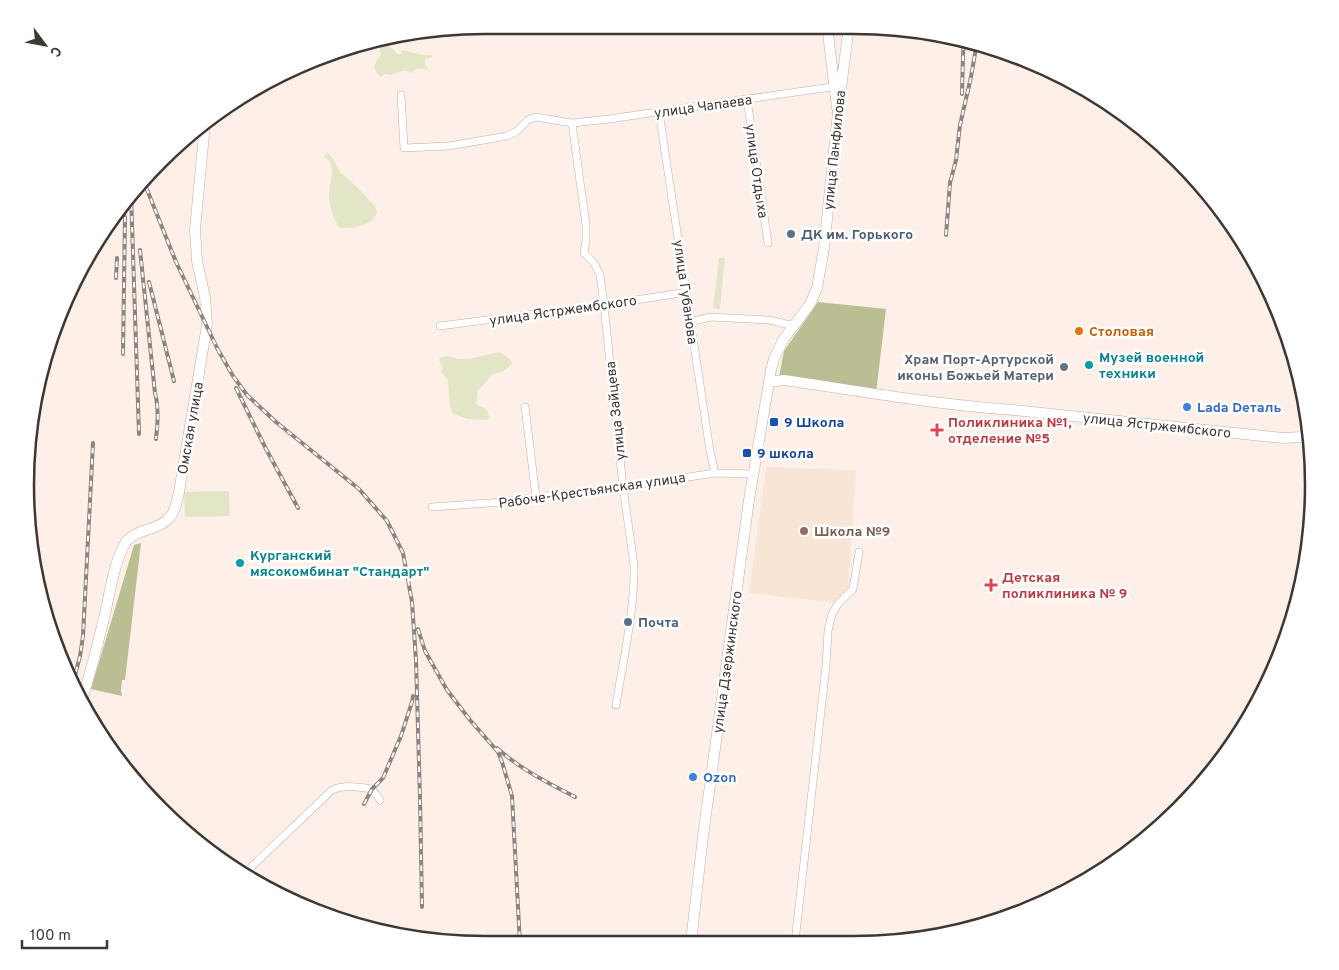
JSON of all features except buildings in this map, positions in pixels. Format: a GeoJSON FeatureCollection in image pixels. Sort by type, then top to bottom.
{"type":"FeatureCollection","features":[{"type":"Feature","properties":{"kind":"main road"},"geometry":{"type":"LineString","coordinates":[[828,34],[837,86]]}},
{"type":"Feature","properties":{"kind":"main road","name":"улица Панфилова"},"geometry":{"type":"LineString","coordinates":[[769,382],[778,348],[810,304],[817,288],[824,248],[838,112],[837,86],[847,34]]}},
{"type":"Feature","properties":{"kind":"main road","name":"Омская улица"},"geometry":{"type":"LineString","coordinates":[[84,693],[98,645],[116,563],[123,545],[129,538],[138,533],[163,524],[176,507],[207,325],[205,297],[198,261],[195,230],[204,132]]}},
{"type":"Feature","properties":{"kind":"main road","name":"улица Ястржембского"},"geometry":{"type":"LineString","coordinates":[[769,382],[791,381],[979,408],[1283,438],[1302,436]]}},
{"type":"Feature","properties":{"kind":"main road","name":"улица Дзержинского"},"geometry":{"type":"LineString","coordinates":[[691,936],[752,474],[769,382]]}},
{"type":"Feature","properties":{"kind":"street","name":"улица Чапаева"},"geometry":{"type":"LineString","coordinates":[[401,95],[404,148],[450,146],[507,136],[535,117],[572,122],[659,112],[837,86]]}},
{"type":"Feature","properties":{"kind":"street","name":"улица Отдыха"},"geometry":{"type":"LineString","coordinates":[[747,100],[768,243]]}},
{"type":"Feature","properties":{"kind":"street","name":"улица Губанова"},"geometry":{"type":"LineString","coordinates":[[659,112],[710,451],[715,473]]}},
{"type":"Feature","properties":{"kind":"street","name":"улица Зайцева"},"geometry":{"type":"LineString","coordinates":[[572,122],[586,225],[584,253],[594,263],[600,275],[634,565],[631,612],[616,705]]}},
{"type":"Feature","properties":{"kind":"street","name":"улица Ястржембского"},"geometry":{"type":"LineString","coordinates":[[440,326],[604,305],[686,292]]}},
{"type":"Feature","properties":{"kind":"street"},"geometry":{"type":"LineString","coordinates":[[690,322],[710,317],[769,320],[794,326]]}},
{"type":"Feature","properties":{"kind":"street"},"geometry":{"type":"LineString","coordinates":[[525,407],[536,497]]}},
{"type":"Feature","properties":{"kind":"street","name":"Рабоче-Крестьянская улица"},"geometry":{"type":"LineString","coordinates":[[432,507],[503,502],[624,487],[715,473],[752,474]]}},
{"type":"Feature","properties":{"kind":"street"},"geometry":{"type":"LineString","coordinates":[[796,936],[823,702],[828,630],[832,614],[838,604],[853,589],[859,552]]}},
{"type":"Feature","properties":{"kind":"street"},"geometry":{"type":"LineString","coordinates":[[249,869],[332,790],[340,786],[372,789],[380,800]]}},
{"type":"Feature","properties":{"kind":"shaded area","name":"Школа №9"},"geometry":{"type":"Polygon","coordinates":[[[766,467],[856,470],[848,591],[837,603],[749,593],[766,467]]]}},
{"type":"Feature","properties":{"kind":"green space"},"geometry":{"type":"Polygon","coordinates":[[[387,45],[397,54],[402,54],[401,50],[433,56],[425,60],[428,70],[415,69],[412,73],[404,71],[392,75],[385,74],[381,77],[374,66],[381,54],[381,46],[387,45]]]}},
{"type":"Feature","properties":{"kind":"green space"},"geometry":{"type":"Polygon","coordinates":[[[327,153],[331,156],[340,172],[375,206],[377,213],[369,222],[351,228],[339,227],[337,224],[329,201],[332,169],[331,164],[324,157],[327,153]]]}},
{"type":"Feature","properties":{"kind":"green space"},"geometry":{"type":"Polygon","coordinates":[[[719,258],[725,258],[720,309],[713,308],[719,258]]]}},
{"type":"Feature","properties":{"kind":"green space"},"geometry":{"type":"Polygon","coordinates":[[[818,302],[886,309],[876,393],[779,377],[784,351],[818,302]]]}},
{"type":"Feature","properties":{"kind":"green space"},"geometry":{"type":"Polygon","coordinates":[[[499,352],[510,359],[512,364],[504,371],[491,375],[478,390],[476,404],[486,409],[490,418],[488,420],[468,419],[456,415],[452,412],[450,406],[448,381],[441,372],[440,358],[468,359],[499,352]]]}},
{"type":"Feature","properties":{"kind":"green space"},"geometry":{"type":"Polygon","coordinates":[[[229,491],[230,516],[185,517],[184,492],[229,491]]]}},
{"type":"Feature","properties":{"kind":"green space"},"geometry":{"type":"Polygon","coordinates":[[[141,543],[125,680],[122,680],[122,696],[91,689],[134,545],[141,543]]]}},
{"type":"Feature","properties":{"kind":"railway"},"geometry":{"type":"LineString","coordinates":[[962,94],[963,47]]}},
{"type":"Feature","properties":{"kind":"railway"},"geometry":{"type":"LineString","coordinates":[[946,235],[950,183],[956,160],[960,125],[976,50]]}},
{"type":"Feature","properties":{"kind":"railway"},"geometry":{"type":"LineString","coordinates":[[146,187],[176,262],[220,354]]}},
{"type":"Feature","properties":{"kind":"railway"},"geometry":{"type":"LineString","coordinates":[[131,205],[139,434]]}},
{"type":"Feature","properties":{"kind":"railway"},"geometry":{"type":"LineString","coordinates":[[123,354],[125,217]]}},
{"type":"Feature","properties":{"kind":"railway"},"geometry":{"type":"LineString","coordinates":[[140,250],[157,404],[156,439]]}},
{"type":"Feature","properties":{"kind":"railway"},"geometry":{"type":"LineString","coordinates":[[116,278],[117,258]]}},
{"type":"Feature","properties":{"kind":"railway"},"geometry":{"type":"LineString","coordinates":[[149,282],[174,381]]}},
{"type":"Feature","properties":{"kind":"railway"},"geometry":{"type":"LineString","coordinates":[[217,348],[233,376],[247,395],[276,422],[359,489],[387,521],[403,553],[412,602],[416,660],[422,907]]}},
{"type":"Feature","properties":{"kind":"railway"},"geometry":{"type":"LineString","coordinates":[[236,388],[298,508]]}},
{"type":"Feature","properties":{"kind":"railway"},"geometry":{"type":"LineString","coordinates":[[75,674],[83,636],[93,443]]}},
{"type":"Feature","properties":{"kind":"railway"},"geometry":{"type":"LineString","coordinates":[[418,629],[425,651],[447,690],[498,752],[502,762],[512,796],[520,936]]}},
{"type":"Feature","properties":{"kind":"railway"},"geometry":{"type":"LineString","coordinates":[[364,804],[372,789],[383,778],[401,736],[413,696]]}},
{"type":"Feature","properties":{"kind":"railway"},"geometry":{"type":"LineString","coordinates":[[497,748],[525,769],[575,797]]}},
{"type":"Feature","properties":{"kind":"place","name":"ДК им. Горького"},"geometry":{"type":"Point","coordinates":[791,234]}},
{"type":"Feature","properties":{"kind":"place","name":"Столовая"},"geometry":{"type":"Point","coordinates":[1079,331]}},
{"type":"Feature","properties":{"kind":"place","name":"Музей военной техники"},"geometry":{"type":"Point","coordinates":[1089,365]}},
{"type":"Feature","properties":{"kind":"place","name":"Храм Порт-Артурской иконы Божьей Матери"},"geometry":{"type":"Point","coordinates":[1064,367]}},
{"type":"Feature","properties":{"kind":"place","name":"Lada Dеталь"},"geometry":{"type":"Point","coordinates":[1187,407]}},
{"type":"Feature","properties":{"kind":"place","name":"9 Школа"},"geometry":{"type":"Point","coordinates":[774,422]}},
{"type":"Feature","properties":{"kind":"place","name":"Поликлиника №1, отделение №5"},"geometry":{"type":"Point","coordinates":[937,430]}},
{"type":"Feature","properties":{"kind":"place","name":"9 школа"},"geometry":{"type":"Point","coordinates":[747,453]}},
{"type":"Feature","properties":{"kind":"place","name":"Школа №9"},"geometry":{"type":"Point","coordinates":[804,531]}},
{"type":"Feature","properties":{"kind":"place","name":"Курганский мясокомбинат \"Стандарт\""},"geometry":{"type":"Point","coordinates":[240,563]}},
{"type":"Feature","properties":{"kind":"place","name":"Детская поликлиника № 9"},"geometry":{"type":"Point","coordinates":[991,585]}},
{"type":"Feature","properties":{"kind":"place","name":"Почта"},"geometry":{"type":"Point","coordinates":[628,622]}},
{"type":"Feature","properties":{"kind":"place","name":"Ozon"},"geometry":{"type":"Point","coordinates":[693,777]}}]}
